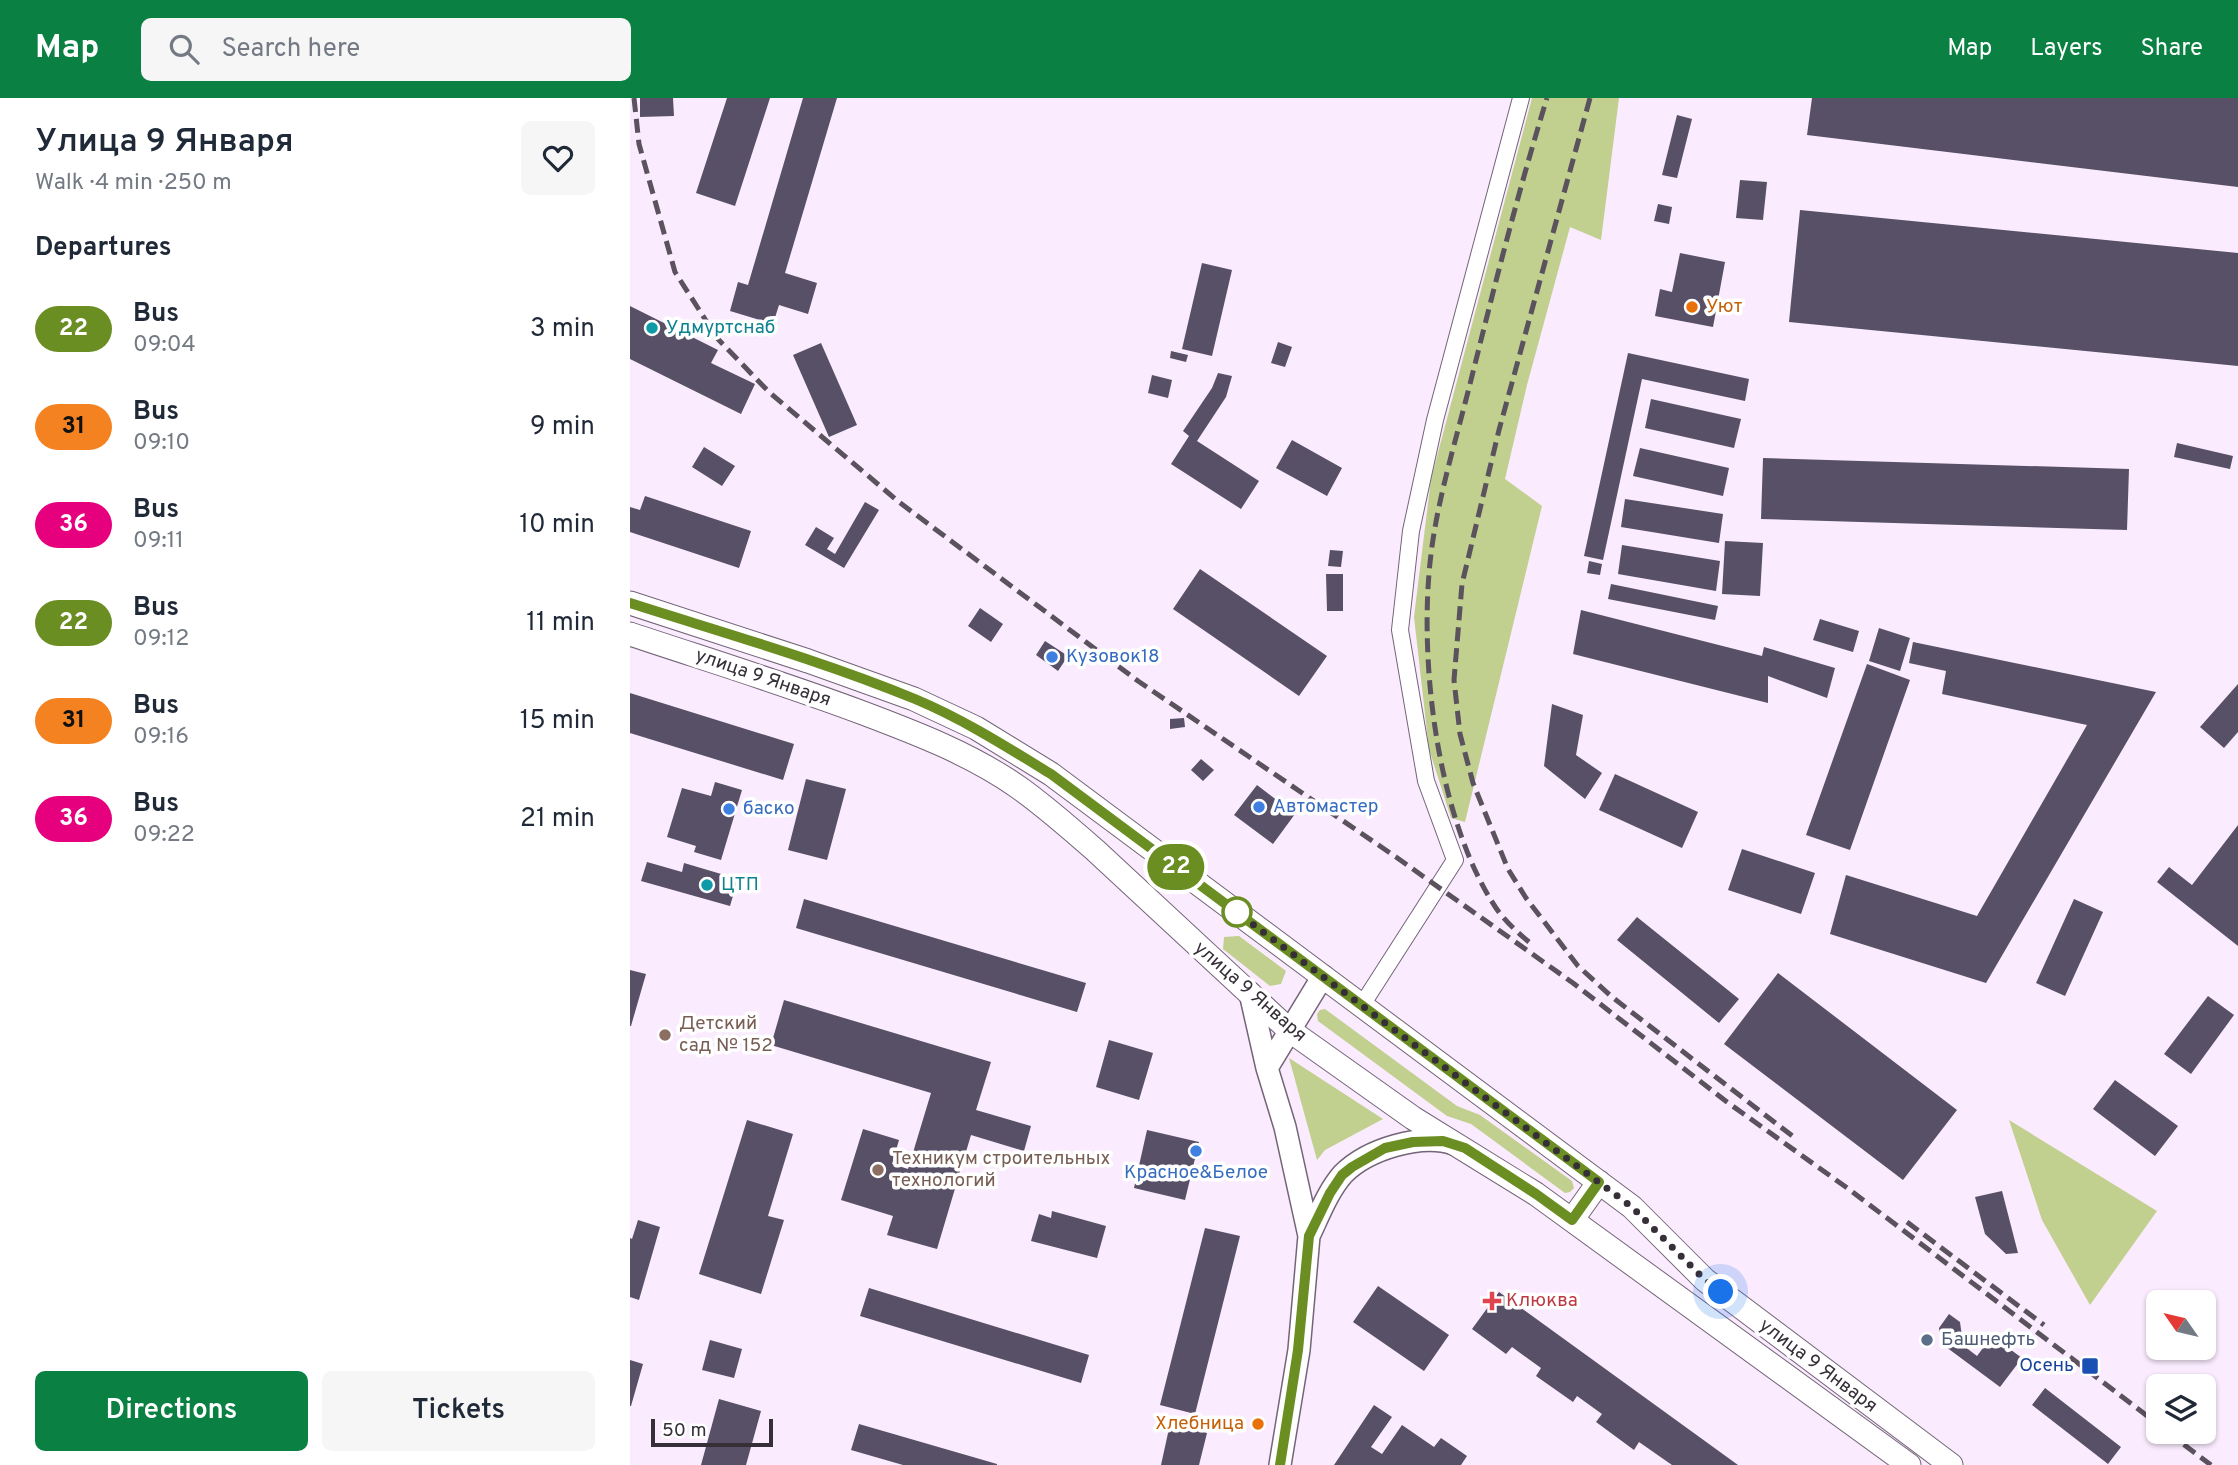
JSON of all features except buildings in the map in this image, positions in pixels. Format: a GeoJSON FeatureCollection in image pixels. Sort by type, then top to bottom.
{"type":"FeatureCollection","features":[{"type":"Feature","properties":{"kind":"main road","name":"улица 9 Января"},"geometry":{"type":"LineString","coordinates":[[630,603],[761,645],[914,699],[976,728],[1051,774],[1632,1207],[1705,1280],[1951,1465]]}},
{"type":"Feature","properties":{"kind":"main road","name":"улица 9 Января"},"geometry":{"type":"LineString","coordinates":[[630,635],[798,688],[916,733],[961,754],[1017,786],[1072,830],[1289,1030],[1413,1118],[1536,1194],[1909,1465]]}},
{"type":"Feature","properties":{"kind":"main road"},"geometry":{"type":"LineString","coordinates":[[750,673],[761,645]]}},
{"type":"Feature","properties":{"kind":"main road"},"geometry":{"type":"LineString","coordinates":[[1572,1220],[1599,1182]]}},
{"type":"Feature","properties":{"kind":"street"},"geometry":{"type":"LineString","coordinates":[[1362,1005],[1455,860],[1426,781],[1400,630],[1411,531],[1435,420],[1521,98]]}},
{"type":"Feature","properties":{"kind":"street"},"geometry":{"type":"LineString","coordinates":[[1266,1068],[1323,976]]}},
{"type":"Feature","properties":{"kind":"street"},"geometry":{"type":"LineString","coordinates":[[1250,993],[1266,1068],[1285,1128],[1309,1236],[1298,1350],[1280,1465]]}},
{"type":"Feature","properties":{"kind":"street"},"geometry":{"type":"LineString","coordinates":[[1309,1236],[1330,1193],[1342,1175],[1357,1163],[1385,1148],[1413,1142],[1443,1141],[1465,1148]]}},
{"type":"Feature","properties":{"kind":"green space"},"geometry":{"type":"Polygon","coordinates":[[[1532,98],[1619,98],[1601,240],[1570,227],[1527,385],[1505,479],[1542,506],[1465,822],[1451,818],[1429,749],[1414,617],[1431,479],[1532,98]]]}},
{"type":"Feature","properties":{"kind":"green space"},"geometry":{"type":"Polygon","coordinates":[[[1239,936],[1286,971],[1281,984],[1270,986],[1223,949],[1224,937],[1239,936]]]}},
{"type":"Feature","properties":{"kind":"green space"},"geometry":{"type":"Polygon","coordinates":[[[1325,1009],[1457,1106],[1480,1115],[1572,1181],[1574,1188],[1565,1193],[1471,1124],[1447,1116],[1318,1021],[1317,1014],[1325,1009]]]}},
{"type":"Feature","properties":{"kind":"green space"},"geometry":{"type":"Polygon","coordinates":[[[1289,1058],[1383,1119],[1325,1150],[1317,1160],[1289,1058]]]}},
{"type":"Feature","properties":{"kind":"green space"},"geometry":{"type":"Polygon","coordinates":[[[2009,1120],[2157,1211],[2090,1305],[2042,1220],[2009,1120]]]}},
{"type":"Feature","properties":{"kind":"railway"},"geometry":{"type":"LineString","coordinates":[[634,98],[639,144],[675,272],[717,338],[769,392],[899,502],[1138,681],[1396,857],[1573,983],[1727,1102],[1850,1190],[2146,1415]]}},
{"type":"Feature","properties":{"kind":"railway"},"geometry":{"type":"LineString","coordinates":[[1529,942],[1496,908],[1476,872],[1459,830],[1436,737],[1427,641],[1431,554],[1443,490],[1507,240],[1547,98]]}},
{"type":"Feature","properties":{"kind":"railway"},"geometry":{"type":"LineString","coordinates":[[1590,98],[1499,430],[1462,584],[1454,680],[1460,734],[1473,783],[1508,869],[1526,898],[1578,966],[1612,997],[1795,1138]]}},
{"type":"Feature","properties":{"kind":"railway"},"geometry":{"type":"LineString","coordinates":[[1907,1222],[2044,1325]]}},
{"type":"Feature","properties":{"kind":"railway"},"geometry":{"type":"LineString","coordinates":[[2183,1444],[2211,1465]]}},
{"type":"Feature","properties":{"kind":"bus line","name":"22"},"geometry":{"type":"LineString","coordinates":[[630,603],[893,691],[976,728],[1051,774],[1599,1182],[1572,1220],[1465,1148],[1443,1141],[1413,1142],[1385,1148],[1357,1163],[1342,1175],[1309,1236],[1298,1350],[1280,1465]]}},
{"type":"Feature","properties":{"kind":"place","name":"Уют"},"geometry":{"type":"Point","coordinates":[1692,307]}},
{"type":"Feature","properties":{"kind":"place","name":"Удмуртснаб"},"geometry":{"type":"Point","coordinates":[652,328]}},
{"type":"Feature","properties":{"kind":"place","name":"Кузовок18"},"geometry":{"type":"Point","coordinates":[1052,657]}},
{"type":"Feature","properties":{"kind":"place","name":"Автомастер"},"geometry":{"type":"Point","coordinates":[1259,807]}},
{"type":"Feature","properties":{"kind":"place","name":"баско"},"geometry":{"type":"Point","coordinates":[729,809]}},
{"type":"Feature","properties":{"kind":"place","name":"ЦТП"},"geometry":{"type":"Point","coordinates":[707,885]}},
{"type":"Feature","properties":{"kind":"place","name":"Детский сад № 152"},"geometry":{"type":"Point","coordinates":[665,1035]}},
{"type":"Feature","properties":{"kind":"place","name":"Красное&Белое"},"geometry":{"type":"Point","coordinates":[1196,1151]}},
{"type":"Feature","properties":{"kind":"place","name":"Техникум строительных технологий"},"geometry":{"type":"Point","coordinates":[878,1170]}},
{"type":"Feature","properties":{"kind":"place","name":"Клюква"},"geometry":{"type":"Point","coordinates":[1492,1301]}},
{"type":"Feature","properties":{"kind":"place","name":"Башнефть"},"geometry":{"type":"Point","coordinates":[1927,1340]}},
{"type":"Feature","properties":{"kind":"place","name":"Осень"},"geometry":{"type":"Point","coordinates":[2090,1366]}},
{"type":"Feature","properties":{"kind":"place","name":"Хлебница"},"geometry":{"type":"Point","coordinates":[1258,1424]}},
{"type":"Feature","properties":{"kind":"route"},"geometry":{"type":"LineString","coordinates":[[1237,912],[1235,911],[1632,1207],[1705,1280],[1721,1292]]}}]}
